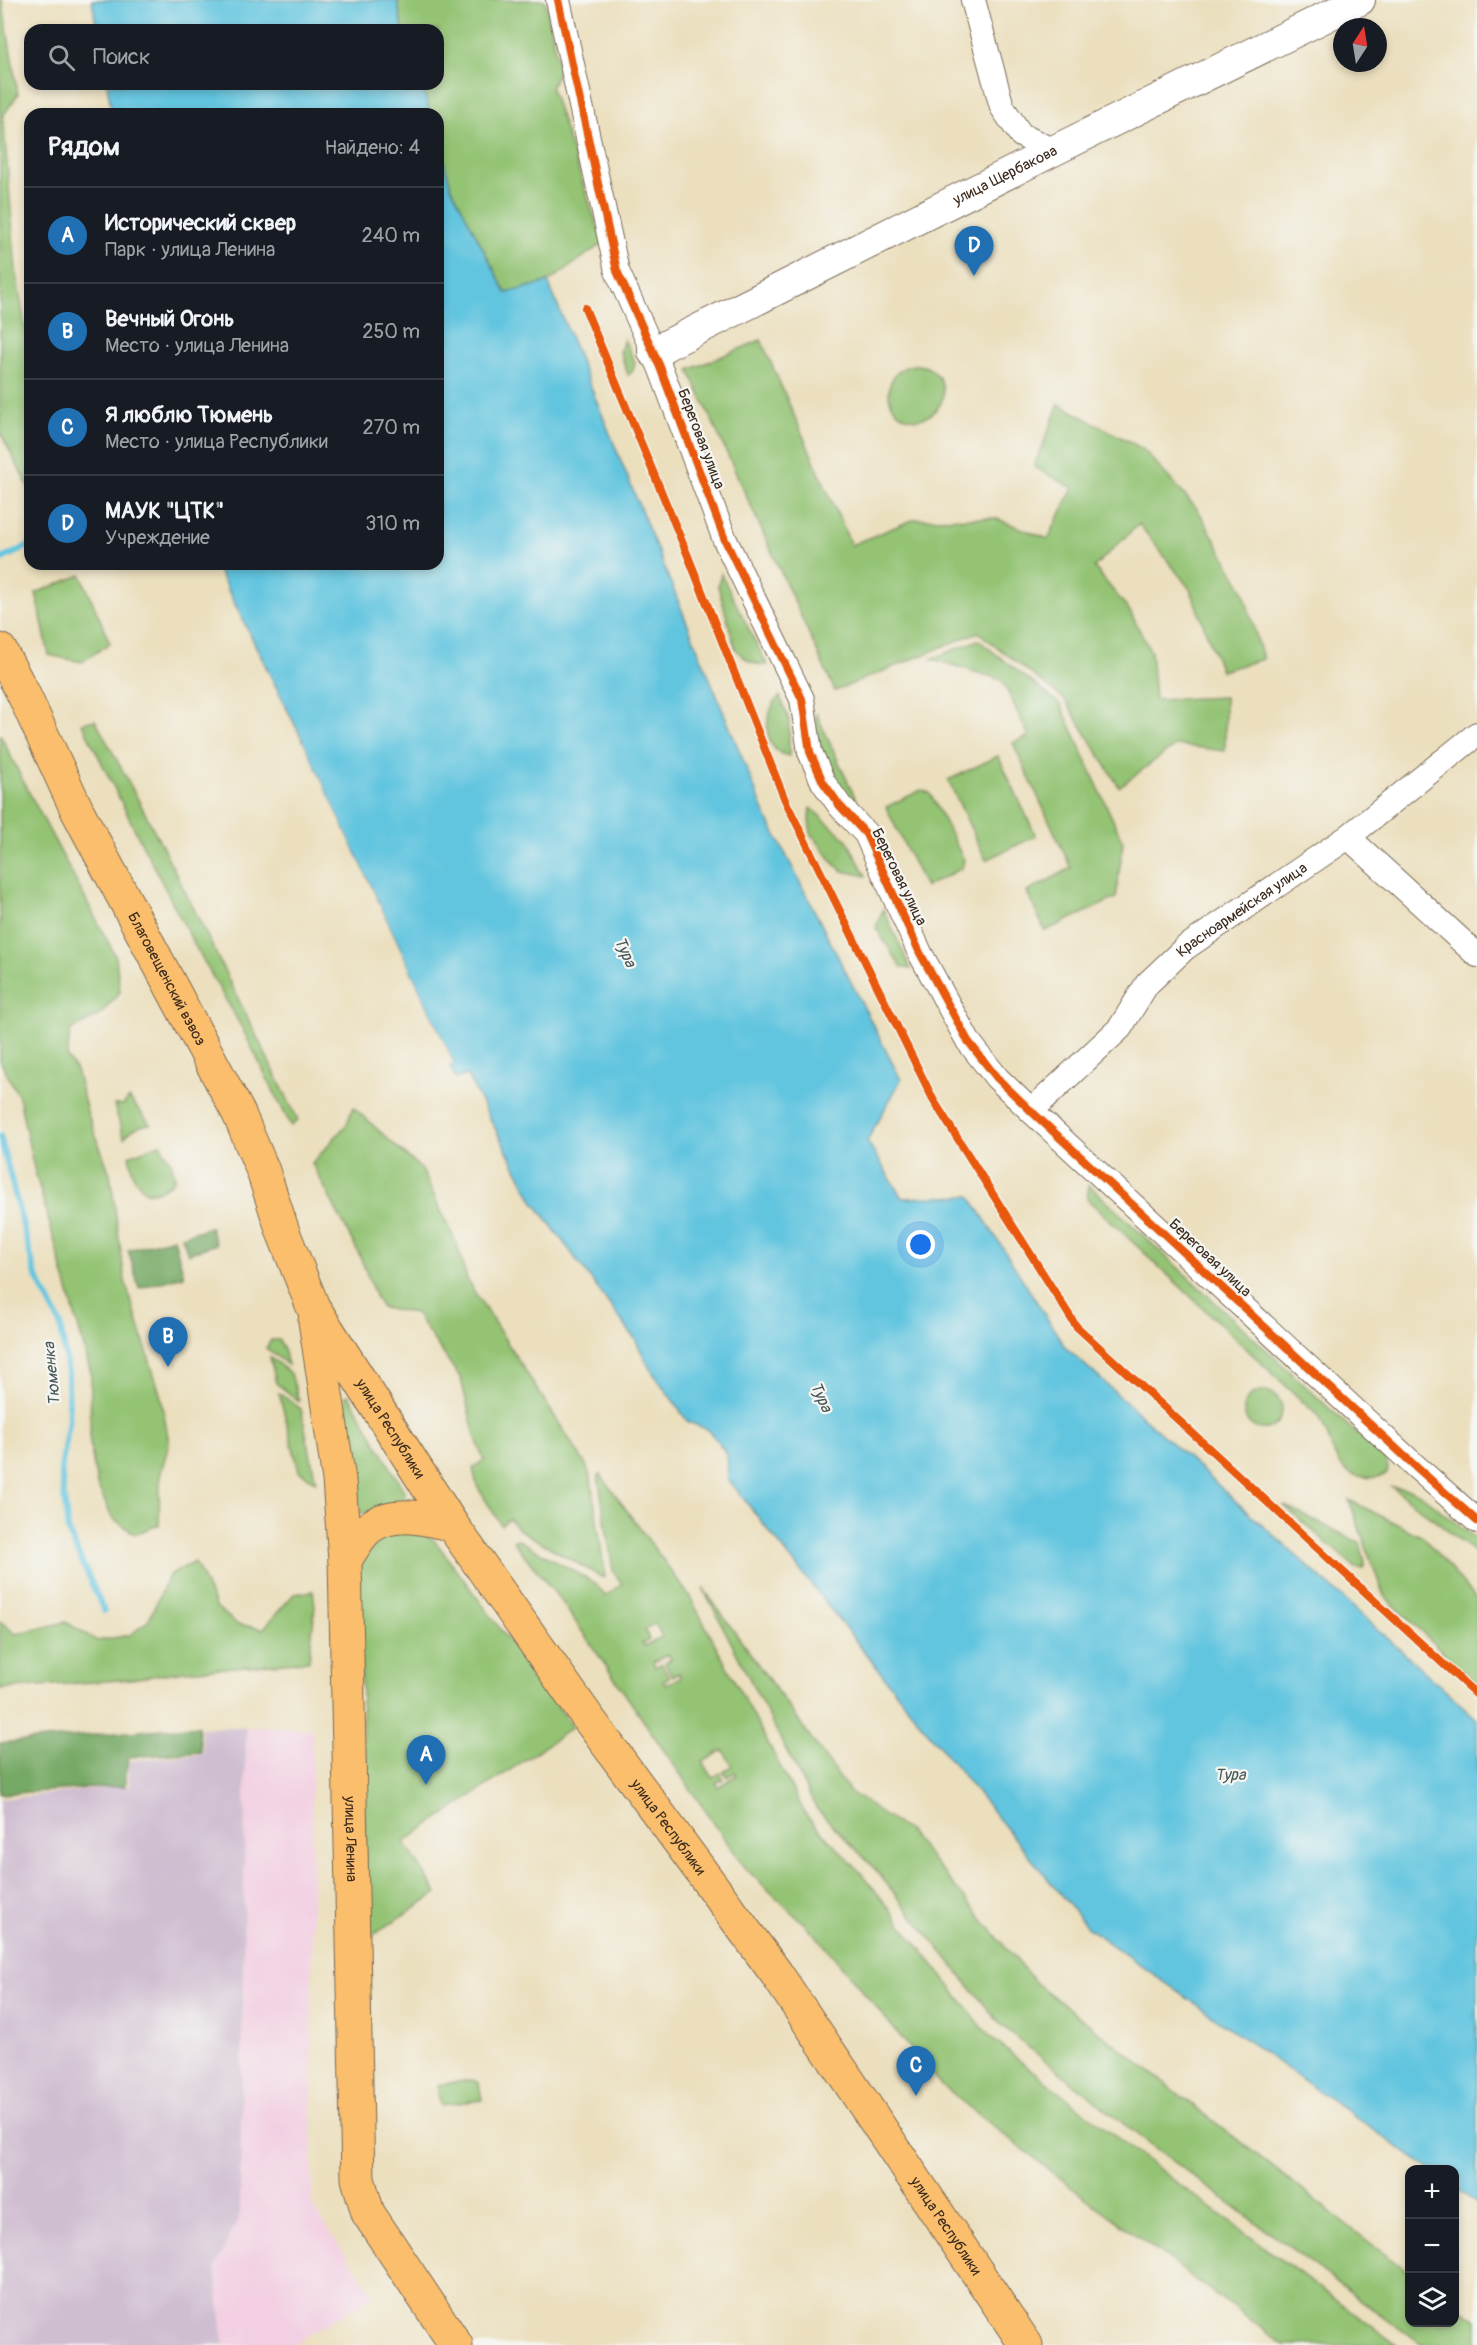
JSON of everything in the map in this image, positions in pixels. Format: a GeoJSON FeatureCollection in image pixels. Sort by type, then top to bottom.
{"type":"FeatureCollection","features":[{"type":"Feature","properties":{"kind":"main road","name":"Благовещенский взвоз"},"geometry":{"type":"LineString","coordinates":[[2,654],[23,693],[77,810],[239,1114],[263,1171],[283,1232],[313,1307]]}},
{"type":"Feature","properties":{"kind":"main road","name":"улица Республики"},"geometry":{"type":"LineString","coordinates":[[313,1307],[452,1526],[595,1727],[776,1973],[1026,2345]]}},
{"type":"Feature","properties":{"kind":"main road","name":"улица Ленина"},"geometry":{"type":"LineString","coordinates":[[313,1307],[339,1480],[345,1560],[358,2179],[368,2213],[456,2345]]}},
{"type":"Feature","properties":{"kind":"main road"},"geometry":{"type":"LineString","coordinates":[[345,1560],[369,1527],[389,1519],[419,1518],[452,1526]]}},
{"type":"Feature","properties":{"kind":"street","name":"Береговая улица"},"geometry":{"type":"LineString","coordinates":[[558,0],[617,270],[653,352],[725,540],[802,699],[810,752],[823,782],[840,806],[866,834],[920,953],[968,1041],[997,1077],[1031,1111],[1477,1521]]}},
{"type":"Feature","properties":{"kind":"street"},"geometry":{"type":"LineString","coordinates":[[974,0],[1002,107],[1021,135],[1053,151]]}},
{"type":"Feature","properties":{"kind":"street","name":"улица Щербакова"},"geometry":{"type":"LineString","coordinates":[[653,352],[1360,0]]}},
{"type":"Feature","properties":{"kind":"street","name":"Красноармейская улица"},"geometry":{"type":"LineString","coordinates":[[1031,1111],[1120,1028],[1147,984],[1185,948],[1348,837],[1477,734]]}},
{"type":"Feature","properties":{"kind":"street"},"geometry":{"type":"LineString","coordinates":[[1348,837],[1477,955]]}},
{"type":"Feature","properties":{"kind":"shaded area"},"geometry":{"type":"Polygon","coordinates":[[[246,1727],[312,1729],[312,2206],[374,2295],[292,2345],[224,2345],[215,2269],[240,2214],[246,1727]]]}},
{"type":"Feature","properties":{"kind":"shaded area"},"geometry":{"type":"Polygon","coordinates":[[[246,1727],[240,2214],[215,2269],[224,2345],[0,2345],[0,1799],[129,1786],[129,1761],[203,1754],[201,1728],[246,1727]]]}},
{"type":"Feature","properties":{"kind":"green space"},"geometry":{"type":"Polygon","coordinates":[[[0,0],[2,0],[18,94],[3,116],[16,271],[24,321],[24,478],[0,432],[0,0]]]}},
{"type":"Feature","properties":{"kind":"green space"},"geometry":{"type":"Polygon","coordinates":[[[397,0],[545,0],[559,69],[551,88],[603,243],[548,282],[506,293],[451,187],[444,162],[444,108],[428,108],[424,90],[444,90],[444,24],[402,24],[397,0]]]}},
{"type":"Feature","properties":{"kind":"green space"},"geometry":{"type":"Polygon","coordinates":[[[624,339],[635,362],[633,371],[628,375],[620,352],[624,339]]]}},
{"type":"Feature","properties":{"kind":"green space"},"geometry":{"type":"Polygon","coordinates":[[[761,340],[851,545],[915,519],[995,518],[1048,539],[1073,488],[1034,467],[1059,404],[1143,449],[1198,510],[1243,590],[1263,659],[1221,671],[1190,589],[1139,524],[1094,567],[1129,610],[1151,652],[1155,700],[1225,697],[1225,751],[1176,745],[1119,787],[1066,701],[978,632],[835,691],[689,370],[761,340]]]}},
{"type":"Feature","properties":{"kind":"green space"},"geometry":{"type":"Polygon","coordinates":[[[916,365],[926,367],[935,373],[941,382],[943,392],[941,402],[935,411],[926,417],[916,419],[906,417],[897,411],[891,402],[889,392],[891,382],[897,373],[906,367],[916,365]]]}},
{"type":"Feature","properties":{"kind":"green space"},"geometry":{"type":"Polygon","coordinates":[[[721,574],[767,665],[749,660],[735,647],[718,586],[721,574]]]}},
{"type":"Feature","properties":{"kind":"green space"},"geometry":{"type":"Polygon","coordinates":[[[81,575],[110,643],[82,662],[49,655],[36,593],[81,575]]]}},
{"type":"Feature","properties":{"kind":"green space"},"geometry":{"type":"Polygon","coordinates":[[[978,640],[1061,705],[1123,842],[1116,898],[1045,931],[1027,892],[1071,868],[1013,743],[1029,736],[1002,680],[932,659],[978,640]]]}},
{"type":"Feature","properties":{"kind":"green space"},"geometry":{"type":"Polygon","coordinates":[[[780,696],[789,720],[789,756],[780,753],[769,739],[770,711],[780,696]]]}},
{"type":"Feature","properties":{"kind":"green space"},"geometry":{"type":"Polygon","coordinates":[[[816,713],[865,819],[831,780],[816,735],[816,713]]]}},
{"type":"Feature","properties":{"kind":"green space"},"geometry":{"type":"Polygon","coordinates":[[[95,720],[174,869],[298,1120],[291,1126],[242,1028],[195,946],[141,842],[82,723],[95,720]]]}},
{"type":"Feature","properties":{"kind":"green space"},"geometry":{"type":"Polygon","coordinates":[[[0,734],[116,957],[120,992],[101,1014],[70,1031],[67,1058],[76,1070],[87,1112],[110,1174],[125,1281],[161,1397],[169,1443],[160,1476],[159,1525],[135,1534],[112,1518],[97,1484],[90,1444],[91,1373],[32,1160],[19,1097],[0,1061],[0,734]]]}},
{"type":"Feature","properties":{"kind":"green space"},"geometry":{"type":"Polygon","coordinates":[[[998,756],[1036,836],[986,860],[948,780],[998,756]]]}},
{"type":"Feature","properties":{"kind":"green space"},"geometry":{"type":"Polygon","coordinates":[[[921,790],[930,793],[964,860],[962,868],[925,887],[886,807],[921,790]]]}},
{"type":"Feature","properties":{"kind":"green space"},"geometry":{"type":"Polygon","coordinates":[[[811,808],[847,840],[866,876],[843,871],[835,865],[811,833],[809,820],[811,808]]]}},
{"type":"Feature","properties":{"kind":"green space"},"geometry":{"type":"Polygon","coordinates":[[[883,909],[911,969],[901,967],[876,928],[883,909]]]}},
{"type":"Feature","properties":{"kind":"green space"},"geometry":{"type":"Polygon","coordinates":[[[129,1098],[150,1124],[136,1128],[124,1138],[114,1105],[123,1105],[129,1098]]]}},
{"type":"Feature","properties":{"kind":"green space"},"geometry":{"type":"Polygon","coordinates":[[[353,1107],[422,1170],[457,1245],[468,1282],[586,1465],[591,1479],[605,1576],[603,1578],[518,1529],[509,1519],[501,1525],[477,1486],[473,1468],[484,1460],[475,1436],[461,1379],[415,1313],[382,1308],[376,1298],[360,1256],[312,1163],[347,1124],[353,1107]]]}},
{"type":"Feature","properties":{"kind":"green space"},"geometry":{"type":"Polygon","coordinates":[[[160,1144],[171,1162],[175,1177],[163,1189],[146,1192],[134,1178],[129,1156],[160,1144]]]}},
{"type":"Feature","properties":{"kind":"green space"},"geometry":{"type":"Polygon","coordinates":[[[1089,1185],[1386,1461],[1387,1474],[1364,1477],[1353,1475],[1345,1470],[1334,1454],[1319,1417],[1087,1199],[1089,1185]]]}},
{"type":"Feature","properties":{"kind":"green space"},"geometry":{"type":"Polygon","coordinates":[[[210,1227],[216,1244],[188,1254],[182,1236],[210,1227]]]}},
{"type":"Feature","properties":{"kind":"green space"},"geometry":{"type":"Polygon","coordinates":[[[174,1238],[184,1276],[139,1288],[128,1250],[174,1238]]]}},
{"type":"Feature","properties":{"kind":"green space"},"geometry":{"type":"Polygon","coordinates":[[[271,1340],[279,1340],[288,1365],[266,1348],[271,1340]]]}},
{"type":"Feature","properties":{"kind":"green space"},"geometry":{"type":"Polygon","coordinates":[[[270,1357],[291,1374],[299,1401],[276,1383],[270,1357]]]}},
{"type":"Feature","properties":{"kind":"green space"},"geometry":{"type":"Polygon","coordinates":[[[1263,1391],[1277,1396],[1282,1410],[1277,1424],[1263,1429],[1249,1424],[1244,1410],[1249,1396],[1263,1391]]]}},
{"type":"Feature","properties":{"kind":"green space"},"geometry":{"type":"Polygon","coordinates":[[[279,1393],[301,1409],[316,1482],[299,1471],[279,1393]]]}},
{"type":"Feature","properties":{"kind":"green space"},"geometry":{"type":"Polygon","coordinates":[[[349,1395],[404,1491],[405,1499],[395,1505],[376,1511],[358,1513],[345,1397],[349,1395]]]}},
{"type":"Feature","properties":{"kind":"green space"},"geometry":{"type":"Polygon","coordinates":[[[600,1474],[690,1597],[806,1815],[863,1875],[990,2037],[1130,2148],[1397,2345],[1284,2345],[1092,2203],[941,2085],[815,1934],[744,1867],[562,1602],[513,1541],[517,1539],[596,1584],[605,1596],[622,1584],[613,1571],[598,1475],[600,1474]],[[655,1623],[645,1629],[649,1639],[642,1643],[644,1646],[662,1637],[655,1623]],[[668,1654],[653,1662],[655,1667],[662,1664],[669,1677],[663,1681],[665,1685],[681,1677],[679,1673],[672,1676],[665,1663],[671,1659],[668,1654]],[[723,1750],[703,1762],[713,1778],[720,1773],[723,1779],[716,1783],[718,1787],[737,1775],[735,1772],[727,1777],[723,1771],[732,1766],[723,1750]]]}},
{"type":"Feature","properties":{"kind":"green space"},"geometry":{"type":"Polygon","coordinates":[[[1392,1487],[1412,1490],[1423,1496],[1477,1540],[1477,1554],[1392,1487]]]}},
{"type":"Feature","properties":{"kind":"green space"},"geometry":{"type":"Polygon","coordinates":[[[1349,1500],[1423,1537],[1477,1600],[1477,1684],[1384,1596],[1349,1500]]]}},
{"type":"Feature","properties":{"kind":"green space"},"geometry":{"type":"Polygon","coordinates":[[[1283,1505],[1360,1543],[1365,1562],[1363,1568],[1356,1568],[1283,1505]]]}},
{"type":"Feature","properties":{"kind":"green space"},"geometry":{"type":"Polygon","coordinates":[[[384,1532],[423,1533],[435,1541],[573,1727],[404,1842],[437,1893],[367,1939],[359,1564],[384,1532]]]}},
{"type":"Feature","properties":{"kind":"green space"},"geometry":{"type":"Polygon","coordinates":[[[195,1562],[216,1607],[237,1624],[263,1629],[294,1594],[313,1591],[315,1606],[309,1661],[185,1671],[132,1679],[0,1689],[0,1621],[16,1634],[66,1622],[97,1641],[130,1635],[148,1621],[170,1574],[195,1562]]]}},
{"type":"Feature","properties":{"kind":"green space"},"geometry":{"type":"Polygon","coordinates":[[[703,1588],[849,1791],[909,1832],[1036,1983],[1405,2270],[1405,2327],[1459,2327],[1459,2307],[1477,2320],[1477,2345],[1422,2345],[1139,2136],[1001,2025],[873,1867],[816,1808],[703,1588]]]}},
{"type":"Feature","properties":{"kind":"green space"},"geometry":{"type":"Polygon","coordinates":[[[198,1726],[201,1752],[128,1757],[125,1786],[0,1794],[0,1743],[198,1726]]]}},
{"type":"Feature","properties":{"kind":"green space"},"geometry":{"type":"Polygon","coordinates":[[[472,2080],[479,2083],[482,2100],[440,2105],[437,2085],[472,2080]]]}},
{"type":"Feature","properties":{"kind":"water"},"geometry":{"type":"Polygon","coordinates":[[[92,0],[397,0],[402,24],[96,24],[92,0]]]}},
{"type":"Feature","properties":{"kind":"water"},"geometry":{"type":"Polygon","coordinates":[[[108,90],[424,90],[428,108],[111,108],[108,90]]]}},
{"type":"Feature","properties":{"kind":"water","name":"Тура"},"geometry":{"type":"Polygon","coordinates":[[[444,162],[451,187],[506,293],[548,282],[765,814],[901,1080],[867,1141],[902,1198],[970,1196],[1065,1347],[1477,1719],[1477,2204],[1459,2191],[1459,2165],[1423,2165],[1088,1928],[918,1720],[728,1479],[727,1454],[709,1430],[688,1422],[649,1367],[635,1339],[534,1202],[467,1075],[456,1079],[450,1066],[454,1063],[303,741],[218,570],[444,570],[444,162]]]}},
{"type":"Feature","properties":{"kind":"pier"},"geometry":{"type":"Polygon","coordinates":[[[303,741],[454,1064],[450,1066],[300,743],[303,741]]]}},
{"type":"Feature","properties":{"kind":"waterway","name":"Тюменка"},"geometry":{"type":"LineString","coordinates":[[0,560],[24,548]]}},
{"type":"Feature","properties":{"kind":"waterway","name":"Тюменка"},"geometry":{"type":"LineString","coordinates":[[0,1136],[35,1273],[60,1323],[68,1373],[69,1419],[61,1470],[68,1531],[104,1611]]}},
{"type":"Feature","properties":{"kind":"cycle path"},"geometry":{"type":"LineString","coordinates":[[558,0],[617,271],[660,367],[725,540],[802,699],[810,752],[823,782],[840,806],[866,834],[920,953],[968,1041],[997,1078],[1031,1111],[1477,1521]]}},
{"type":"Feature","properties":{"kind":"cycle path"},"geometry":{"type":"LineString","coordinates":[[585,308],[688,556],[785,800],[934,1101],[1076,1326],[1477,1695]]}},
{"type":"Feature","properties":{"kind":"place","name":"МАУК \"ЦТК\""},"geometry":{"type":"Point","coordinates":[974,276]}},
{"type":"Feature","properties":{"kind":"place","name":"Вечный Огонь"},"geometry":{"type":"Point","coordinates":[168,1367]}},
{"type":"Feature","properties":{"kind":"place","name":"Исторический сквер"},"geometry":{"type":"Point","coordinates":[426,1785]}},
{"type":"Feature","properties":{"kind":"place","name":"Я люблю Тюмень"},"geometry":{"type":"Point","coordinates":[916,2096]}}]}
